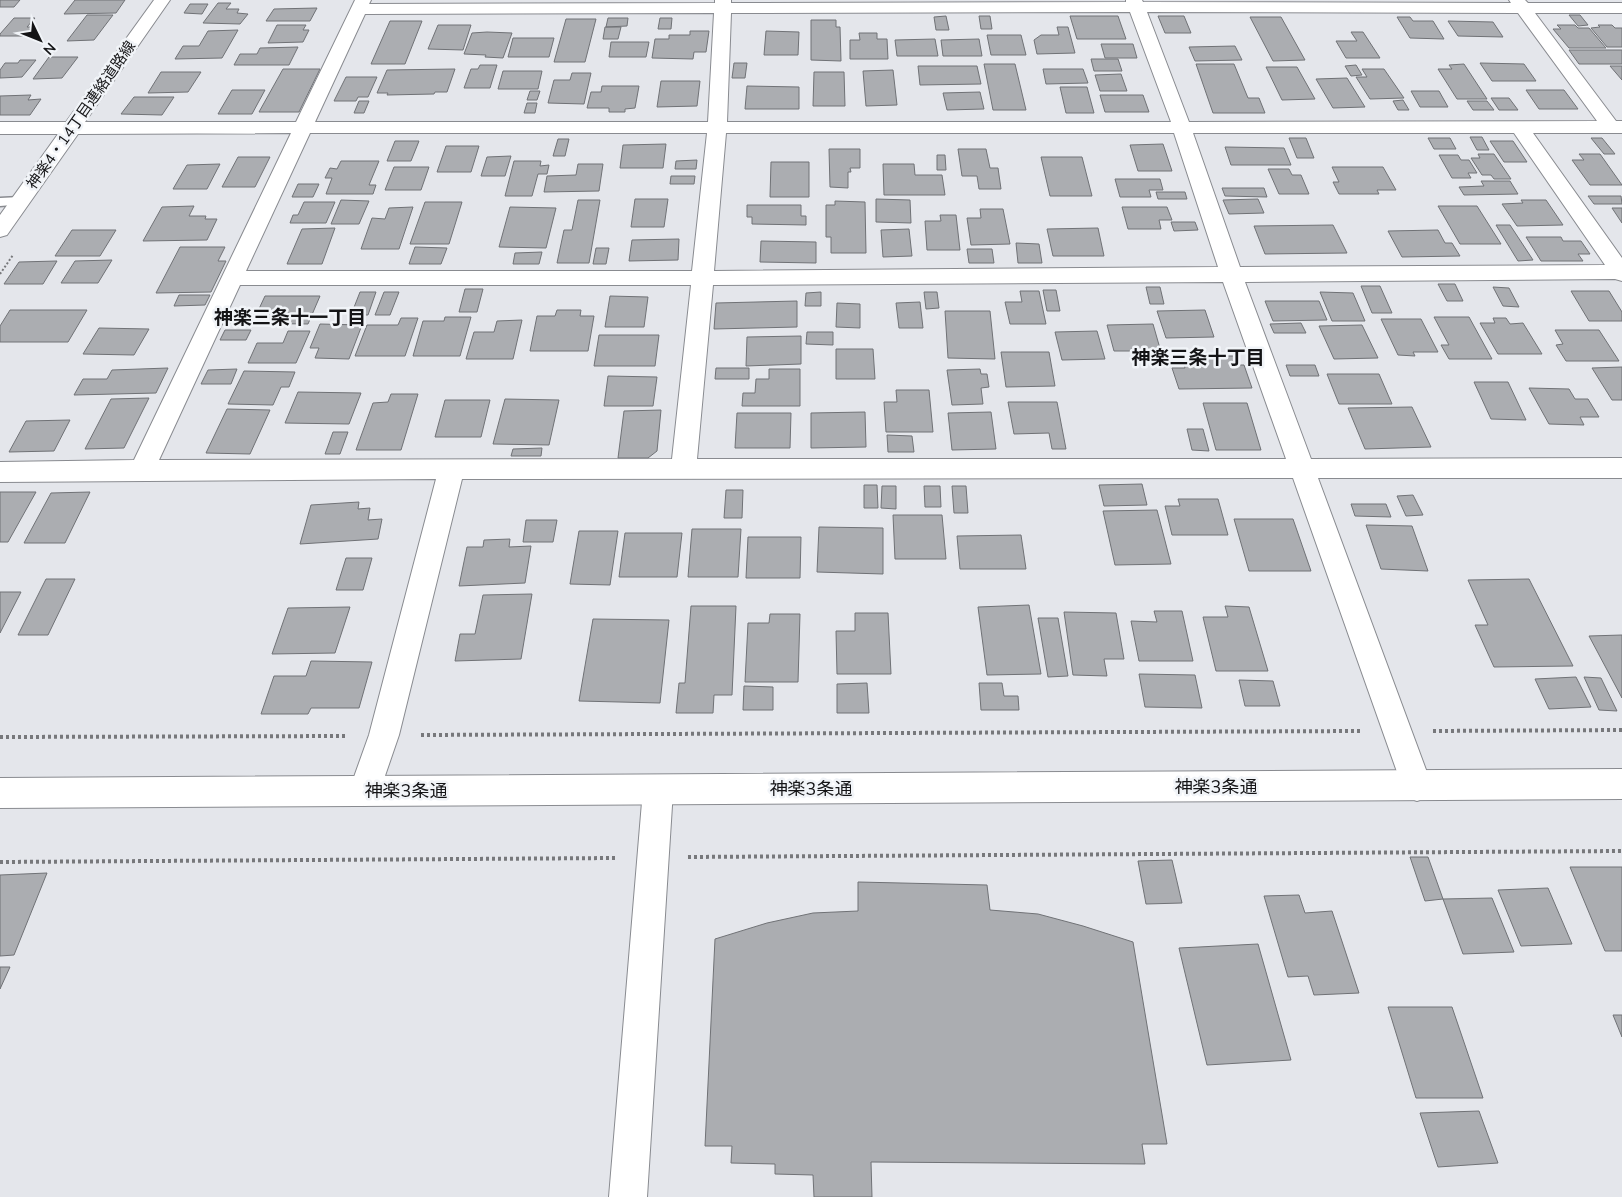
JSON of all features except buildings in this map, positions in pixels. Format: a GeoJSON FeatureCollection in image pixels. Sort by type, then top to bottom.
{"type":"FeatureCollection","features":[{"type":"Feature","properties":{"kind":"street","name":"神楽4・14丁目連絡道路線"},"geometry":{"type":"LineString","coordinates":[[0,230],[162,0]]}},
{"type":"Feature","properties":{"kind":"street"},"geometry":{"type":"LineString","coordinates":[[1136,3],[1182,127],[1231,274],[1417,786]]}},
{"type":"Feature","properties":{"kind":"street"},"geometry":{"type":"LineString","coordinates":[[1520,3],[1617,126]]}},
{"type":"Feature","properties":{"kind":"street"},"geometry":{"type":"LineString","coordinates":[[142,470],[361,5],[1520,3],[1622,8]]}},
{"type":"Feature","properties":{"kind":"street"},"geometry":{"type":"LineString","coordinates":[[684,469],[704,278],[717,127],[723,4]]}},
{"type":"Feature","properties":{"kind":"street"},"geometry":{"type":"LineString","coordinates":[[0,128],[1617,126]]}},
{"type":"Feature","properties":{"kind":"street"},"geometry":{"type":"LineString","coordinates":[[1519,127],[1622,273]]}},
{"type":"Feature","properties":{"kind":"street"},"geometry":{"type":"LineString","coordinates":[[233,278],[704,278],[1622,273]]}},
{"type":"Feature","properties":{"kind":"street"},"geometry":{"type":"LineString","coordinates":[[0,472],[142,470],[1622,468]]}},
{"type":"Feature","properties":{"kind":"street"},"geometry":{"type":"LineString","coordinates":[[365,792],[384,736],[451,471]]}},
{"type":"Feature","properties":{"kind":"street","name":"神楽3条通"},"geometry":{"type":"LineString","coordinates":[[0,793],[1622,784]]}},
{"type":"Feature","properties":{"kind":"street"},"geometry":{"type":"LineString","coordinates":[[628,1197],[658,790]]}},
{"type":"Feature","properties":{"kind":"lane"},"geometry":{"type":"LineString","coordinates":[[0,202],[20,201]]}},
{"type":"Feature","properties":{"kind":"path"},"geometry":{"type":"LineString","coordinates":[[0,737],[1622,730]]}},
{"type":"Feature","properties":{"kind":"path"},"geometry":{"type":"LineString","coordinates":[[0,862],[1622,851]]}},
{"type":"Feature","properties":{"kind":"district","name":"神楽三条十一丁目"},"geometry":{"type":"Point","coordinates":[290,317]}},
{"type":"Feature","properties":{"kind":"district","name":"神楽三条十丁目"},"geometry":{"type":"Point","coordinates":[1198,357]}}]}
